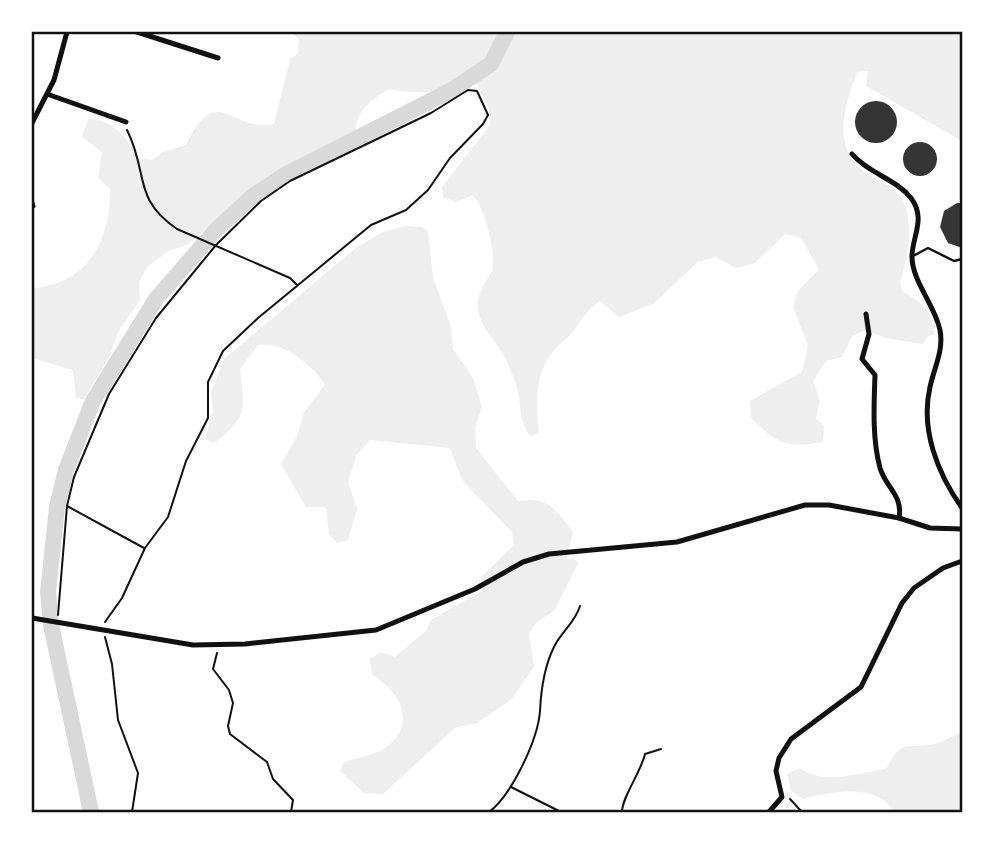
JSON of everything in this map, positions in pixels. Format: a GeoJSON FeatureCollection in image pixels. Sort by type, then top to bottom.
{"type":"FeatureCollection","features":[{"type":"Feature","properties":{"kind":"street"},"geometry":{"type":"LineString","coordinates":[[32,123],[47,94],[67,32]]}},
{"type":"Feature","properties":{"kind":"street"},"geometry":{"type":"LineString","coordinates":[[137,32],[218,58]]}},
{"type":"Feature","properties":{"kind":"street"},"geometry":{"type":"LineString","coordinates":[[47,94],[126,122]]}},
{"type":"Feature","properties":{"kind":"street"},"geometry":{"type":"LineString","coordinates":[[852,153],[864,167],[911,199],[919,223],[912,257],[941,332],[940,354],[928,399],[928,426],[942,474],[962,508]]}},
{"type":"Feature","properties":{"kind":"street"},"geometry":{"type":"LineString","coordinates":[[866,314],[869,334],[862,359],[875,374],[874,426],[879,466],[900,501],[899,518]]}},
{"type":"Feature","properties":{"kind":"street"},"geometry":{"type":"LineString","coordinates":[[32,618],[193,645],[219,645],[376,629],[475,589],[523,562],[549,554],[677,542],[805,505],[829,505],[899,518],[930,528],[962,529]]}},
{"type":"Feature","properties":{"kind":"street"},"geometry":{"type":"LineString","coordinates":[[769,813],[782,797],[776,771],[783,748],[791,739],[861,687],[887,632],[914,588],[943,568],[962,561]]}},
{"type":"Feature","properties":{"kind":"lane"},"geometry":{"type":"LineString","coordinates":[[912,257],[928,248],[954,261],[962,260]]}},
{"type":"Feature","properties":{"kind":"path"},"geometry":{"type":"LineString","coordinates":[[56,622],[67,506],[83,450],[109,394],[156,318],[214,244],[261,201],[290,181],[431,113],[468,90],[477,90],[488,115],[484,124],[450,158],[428,190],[400,215],[371,225],[222,351],[208,382],[208,418],[186,461],[168,517],[145,548],[103,630],[112,664],[118,720],[138,773],[132,813]]}},
{"type":"Feature","properties":{"kind":"path"},"geometry":{"type":"LineString","coordinates":[[126,122],[138,153],[144,194],[152,207],[177,229],[290,278],[298,285]]}},
{"type":"Feature","properties":{"kind":"path"},"geometry":{"type":"LineString","coordinates":[[67,506],[145,548]]}},
{"type":"Feature","properties":{"kind":"path"},"geometry":{"type":"LineString","coordinates":[[489,813],[510,786],[526,757],[537,723],[541,692],[554,645],[575,621],[580,606]]}},
{"type":"Feature","properties":{"kind":"path"},"geometry":{"type":"LineString","coordinates":[[219,645],[213,669],[229,690],[233,703],[228,726],[230,734],[267,762],[273,779],[293,800],[291,813]]}},
{"type":"Feature","properties":{"kind":"path"},"geometry":{"type":"LineString","coordinates":[[622,813],[622,804],[631,793],[645,754],[661,749]]}},
{"type":"Feature","properties":{"kind":"path"},"geometry":{"type":"LineString","coordinates":[[510,786],[561,813]]}},
{"type":"Feature","properties":{"kind":"path"},"geometry":{"type":"LineString","coordinates":[[782,797],[791,800],[802,813]]}},
{"type":"Feature","properties":{"kind":"shaded area"},"geometry":{"type":"Polygon","coordinates":[[[291,32],[962,32],[962,141],[866,86],[868,71],[857,72],[845,111],[844,137],[853,161],[863,171],[896,191],[904,206],[908,217],[909,239],[900,284],[903,292],[921,304],[929,314],[934,335],[928,336],[922,344],[886,338],[865,330],[852,336],[842,357],[826,361],[813,381],[820,401],[816,418],[824,426],[823,442],[799,445],[776,439],[751,418],[750,401],[802,372],[808,346],[793,307],[798,291],[819,269],[801,238],[785,234],[755,263],[736,268],[715,257],[698,262],[653,304],[619,317],[600,301],[595,304],[573,332],[555,349],[543,368],[537,399],[539,433],[530,436],[523,421],[518,392],[507,361],[483,324],[478,310],[480,294],[493,262],[485,220],[473,195],[456,202],[443,197],[442,187],[490,125],[489,109],[474,78],[436,91],[389,89],[366,106],[358,118],[355,133],[338,145],[267,179],[187,245],[168,251],[147,267],[139,282],[140,300],[118,332],[110,355],[84,399],[76,398],[73,370],[32,358],[32,287],[53,284],[80,270],[90,260],[103,234],[110,204],[110,189],[98,178],[102,152],[82,137],[89,117],[113,127],[140,158],[152,160],[163,152],[186,145],[207,115],[216,112],[259,125],[274,124],[290,59],[298,54],[299,39],[291,32]]]}},
{"type":"Feature","properties":{"kind":"shaded area"},"geometry":{"type":"Polygon","coordinates":[[[406,226],[422,227],[428,231],[433,277],[451,327],[453,349],[473,378],[482,407],[475,428],[476,448],[518,501],[538,501],[556,511],[573,532],[566,559],[574,558],[578,563],[555,610],[536,623],[529,634],[534,666],[512,699],[477,723],[456,727],[383,794],[364,793],[340,771],[344,762],[382,750],[393,741],[403,721],[398,700],[392,691],[372,675],[370,659],[381,652],[395,657],[426,631],[431,620],[483,590],[481,577],[514,545],[512,532],[462,480],[450,448],[370,440],[357,454],[348,482],[357,509],[348,540],[337,543],[329,534],[326,507],[306,507],[281,464],[297,436],[304,413],[325,384],[304,362],[277,347],[258,345],[240,369],[243,403],[239,419],[214,443],[205,439],[213,411],[211,393],[224,359],[357,247],[383,232],[406,226]]]}},
{"type":"Feature","properties":{"kind":"shaded area"},"geometry":{"type":"Polygon","coordinates":[[[962,733],[962,812],[893,812],[877,796],[865,793],[839,792],[803,799],[791,791],[787,774],[800,768],[820,776],[831,777],[886,769],[903,747],[930,745],[962,733]]]}},
{"type":"Feature","properties":{"kind":"building"},"geometry":{"type":"Polygon","coordinates":[[[876,101],[891,107],[897,122],[891,137],[876,143],[861,137],[855,122],[861,107],[876,101]]]}},
{"type":"Feature","properties":{"kind":"building"},"geometry":{"type":"Polygon","coordinates":[[[920,142],[932,147],[937,159],[932,171],[920,176],[908,171],[903,159],[908,147],[920,142]]]}},
{"type":"Feature","properties":{"kind":"building"},"geometry":{"type":"Polygon","coordinates":[[[962,203],[962,248],[948,243],[940,227],[944,211],[962,203]]]}},
{"type":"Feature","properties":{"kind":"waterway"},"geometry":{"type":"LineString","coordinates":[[91,812],[51,625],[48,592],[57,507],[66,470],[93,401],[156,299],[216,230],[253,196],[285,175],[452,90],[491,64],[507,32]]}}]}
